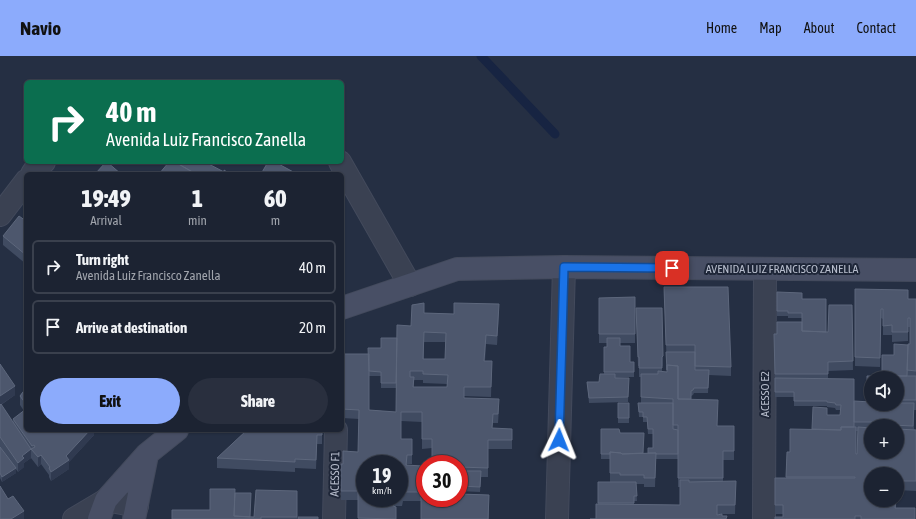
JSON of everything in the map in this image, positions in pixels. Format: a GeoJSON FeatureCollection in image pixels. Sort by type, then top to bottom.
{"type":"FeatureCollection","features":[{"type":"Feature","properties":{"kind":"street"},"geometry":{"type":"LineString","coordinates":[[33,172],[41,164]]}},
{"type":"Feature","properties":{"kind":"street"},"geometry":{"type":"LineString","coordinates":[[341,164],[410,285]]}},
{"type":"Feature","properties":{"kind":"street"},"geometry":{"type":"LineString","coordinates":[[0,216],[24,184]]}},
{"type":"Feature","properties":{"kind":"street"},"geometry":{"type":"LineString","coordinates":[[557,519],[564,267]]}},
{"type":"Feature","properties":{"kind":"street","name":"AVENIDA LUIZ FRANCISCO ZANELLA"},"geometry":{"type":"LineString","coordinates":[[344,307],[458,269],[564,267],[916,270]]}},
{"type":"Feature","properties":{"kind":"street","name":"ACESSO E2"},"geometry":{"type":"LineString","coordinates":[[764,519],[765,269]]}},
{"type":"Feature","properties":{"kind":"street"},"geometry":{"type":"LineString","coordinates":[[102,510],[147,454],[174,432]]}},
{"type":"Feature","properties":{"kind":"street","name":"ACESSO F1"},"geometry":{"type":"LineString","coordinates":[[334,519],[336,432]]}},
{"type":"Feature","properties":{"kind":"street"},"geometry":{"type":"LineString","coordinates":[[74,519],[102,510],[136,512],[147,454]]}},
{"type":"Feature","properties":{"kind":"building"},"geometry":{"type":"Polygon","coordinates":[[[104,164],[109,164],[119,172],[97,172],[104,164]]]}},
{"type":"Feature","properties":{"kind":"building"},"geometry":{"type":"Polygon","coordinates":[[[167,164],[178,164],[192,172],[161,172],[167,164]]]}},
{"type":"Feature","properties":{"kind":"building"},"geometry":{"type":"Polygon","coordinates":[[[178,164],[209,164],[224,172],[192,172],[178,164]]]}},
{"type":"Feature","properties":{"kind":"building"},"geometry":{"type":"Polygon","coordinates":[[[267,164],[279,164],[293,172],[262,172],[267,164]]]}},
{"type":"Feature","properties":{"kind":"building"},"geometry":{"type":"Polygon","coordinates":[[[19,216],[24,220],[24,253],[3,236],[19,216]]]}},
{"type":"Feature","properties":{"kind":"building"},"geometry":{"type":"Polygon","coordinates":[[[664,287],[728,287],[731,367],[695,366],[695,345],[666,345],[664,287]]]}},
{"type":"Feature","properties":{"kind":"building"},"geometry":{"type":"Polygon","coordinates":[[[855,289],[908,290],[908,299],[916,299],[916,371],[907,370],[908,344],[910,344],[910,318],[908,318],[908,332],[892,332],[892,325],[883,326],[883,309],[881,309],[880,358],[855,357],[855,289]]]}},
{"type":"Feature","properties":{"kind":"building"},"geometry":{"type":"Polygon","coordinates":[[[777,292],[802,293],[802,299],[826,299],[826,332],[802,331],[802,313],[777,311],[777,292]]]}},
{"type":"Feature","properties":{"kind":"building"},"geometry":{"type":"Polygon","coordinates":[[[635,297],[635,334],[599,334],[599,298],[635,297]]]}},
{"type":"Feature","properties":{"kind":"building"},"geometry":{"type":"Polygon","coordinates":[[[424,303],[424,313],[454,314],[454,303],[499,304],[497,336],[486,335],[484,361],[492,361],[491,387],[464,387],[464,398],[499,399],[498,414],[493,414],[492,428],[512,429],[512,440],[488,440],[488,468],[468,467],[468,455],[432,455],[432,439],[422,439],[422,412],[401,412],[401,439],[412,439],[412,455],[356,455],[356,491],[341,491],[341,464],[343,464],[343,451],[358,452],[359,410],[344,409],[344,354],[369,354],[369,410],[396,412],[397,325],[411,326],[412,305],[424,303]],[[424,332],[423,359],[445,359],[446,333],[424,332]],[[410,371],[410,377],[414,377],[413,387],[447,387],[448,375],[423,374],[423,371],[410,371]]]}},
{"type":"Feature","properties":{"kind":"building"},"geometry":{"type":"Polygon","coordinates":[[[829,305],[852,305],[853,361],[828,362],[828,374],[775,374],[774,334],[777,334],[777,322],[802,322],[802,331],[828,332],[829,305]]]}},
{"type":"Feature","properties":{"kind":"building"},"geometry":{"type":"Polygon","coordinates":[[[636,308],[662,308],[662,368],[639,368],[636,308]]]}},
{"type":"Feature","properties":{"kind":"building"},"geometry":{"type":"Polygon","coordinates":[[[381,338],[397,338],[396,383],[381,383],[381,372],[369,371],[368,348],[381,348],[381,338]]]}},
{"type":"Feature","properties":{"kind":"building"},"geometry":{"type":"Polygon","coordinates":[[[607,338],[620,338],[620,346],[630,346],[630,362],[634,362],[634,372],[604,372],[604,347],[607,347],[607,338]]]}},
{"type":"Feature","properties":{"kind":"building"},"geometry":{"type":"Polygon","coordinates":[[[894,344],[908,345],[907,376],[904,376],[904,371],[882,371],[882,355],[894,355],[894,344]]]}},
{"type":"Feature","properties":{"kind":"building"},"geometry":{"type":"Polygon","coordinates":[[[666,352],[695,352],[695,370],[709,370],[708,388],[694,388],[691,391],[691,399],[678,399],[678,366],[667,365],[667,370],[666,352]]]}},
{"type":"Feature","properties":{"kind":"building"},"geometry":{"type":"Polygon","coordinates":[[[0,364],[15,386],[0,396],[0,364]]]}},
{"type":"Feature","properties":{"kind":"building"},"geometry":{"type":"Polygon","coordinates":[[[667,365],[678,366],[678,399],[718,400],[717,426],[734,426],[734,451],[723,451],[723,478],[678,478],[678,425],[673,425],[673,399],[641,397],[641,374],[658,374],[658,371],[667,372],[667,365]]]}},
{"type":"Feature","properties":{"kind":"building"},"geometry":{"type":"Polygon","coordinates":[[[600,374],[615,374],[615,378],[629,378],[628,397],[589,398],[587,382],[599,382],[600,374]]]}},
{"type":"Feature","properties":{"kind":"building"},"geometry":{"type":"Polygon","coordinates":[[[904,376],[916,376],[916,400],[904,400],[904,376]]]}},
{"type":"Feature","properties":{"kind":"building"},"geometry":{"type":"Polygon","coordinates":[[[775,378],[854,379],[854,427],[841,427],[841,430],[812,429],[813,407],[827,408],[827,415],[840,415],[841,405],[836,405],[835,403],[827,401],[794,401],[794,392],[775,392],[775,378]]]}},
{"type":"Feature","properties":{"kind":"building"},"geometry":{"type":"Polygon","coordinates":[[[24,391],[24,401],[20,396],[24,391]]]}},
{"type":"Feature","properties":{"kind":"building"},"geometry":{"type":"Polygon","coordinates":[[[854,401],[864,402],[864,411],[904,411],[904,403],[914,403],[913,426],[904,426],[904,419],[864,419],[864,422],[854,422],[854,401]]]}},
{"type":"Feature","properties":{"kind":"building"},"geometry":{"type":"Polygon","coordinates":[[[618,403],[629,403],[629,418],[618,418],[618,403]]]}},
{"type":"Feature","properties":{"kind":"building"},"geometry":{"type":"Polygon","coordinates":[[[638,403],[673,403],[673,429],[678,430],[678,454],[648,453],[648,448],[653,448],[653,429],[648,429],[647,417],[643,417],[643,412],[639,412],[638,403]]]}},
{"type":"Feature","properties":{"kind":"building"},"geometry":{"type":"Polygon","coordinates":[[[1,404],[31,449],[22,456],[24,458],[18,463],[0,437],[1,404]]]}},
{"type":"Feature","properties":{"kind":"building"},"geometry":{"type":"Polygon","coordinates":[[[24,411],[24,432],[88,432],[66,456],[69,460],[51,472],[50,467],[41,455],[38,457],[31,449],[35,447],[34,445],[32,446],[13,419],[24,411]]]}},
{"type":"Feature","properties":{"kind":"building"},"geometry":{"type":"Polygon","coordinates":[[[841,427],[856,427],[857,454],[858,427],[864,427],[864,459],[904,459],[904,429],[916,430],[916,481],[904,481],[904,467],[864,467],[864,507],[915,508],[915,519],[861,519],[861,516],[855,516],[855,519],[775,519],[775,517],[783,517],[783,505],[775,505],[775,478],[855,478],[786,477],[787,452],[790,452],[790,429],[841,430],[841,427]]]}},
{"type":"Feature","properties":{"kind":"building"},"geometry":{"type":"Polygon","coordinates":[[[601,429],[619,429],[620,433],[644,433],[643,453],[622,454],[610,452],[610,454],[601,454],[601,429]]]}},
{"type":"Feature","properties":{"kind":"building"},"geometry":{"type":"Polygon","coordinates":[[[245,432],[322,432],[322,435],[317,435],[316,460],[295,459],[295,462],[217,458],[245,432]]]}},
{"type":"Feature","properties":{"kind":"building"},"geometry":{"type":"Polygon","coordinates":[[[0,447],[16,468],[2,477],[0,473],[0,447]]]}},
{"type":"Feature","properties":{"kind":"building"},"geometry":{"type":"Polygon","coordinates":[[[610,452],[622,454],[656,453],[655,478],[644,478],[644,475],[620,475],[620,473],[610,473],[610,452]]]}},
{"type":"Feature","properties":{"kind":"building"},"geometry":{"type":"Polygon","coordinates":[[[408,465],[416,466],[416,492],[408,492],[408,465]]]}},
{"type":"Feature","properties":{"kind":"building"},"geometry":{"type":"Polygon","coordinates":[[[468,471],[481,471],[480,487],[468,486],[468,471]]]}},
{"type":"Feature","properties":{"kind":"building"},"geometry":{"type":"Polygon","coordinates":[[[680,480],[689,480],[689,482],[736,481],[735,505],[717,505],[717,515],[722,514],[722,516],[727,516],[726,519],[596,519],[596,504],[680,505],[680,480]]]}},
{"type":"Feature","properties":{"kind":"building"},"geometry":{"type":"Polygon","coordinates":[[[598,482],[636,482],[637,496],[634,496],[634,503],[598,503],[598,482]]]}},
{"type":"Feature","properties":{"kind":"building"},"geometry":{"type":"Polygon","coordinates":[[[0,486],[8,499],[13,496],[24,511],[11,519],[0,519],[0,486]]]}},
{"type":"Feature","properties":{"kind":"building"},"geometry":{"type":"Polygon","coordinates":[[[210,489],[235,489],[234,516],[254,517],[256,490],[297,491],[297,517],[261,517],[261,519],[172,519],[172,510],[210,510],[210,489]]]}},
{"type":"Feature","properties":{"kind":"building"},"geometry":{"type":"Polygon","coordinates":[[[235,493],[251,493],[250,517],[234,516],[235,493]]]}},
{"type":"Feature","properties":{"kind":"building"},"geometry":{"type":"Polygon","coordinates":[[[468,494],[489,495],[488,519],[421,519],[421,507],[468,507],[468,494]]]}},
{"type":"Feature","properties":{"kind":"building"},"geometry":{"type":"Polygon","coordinates":[[[358,507],[396,507],[396,519],[358,518],[358,507]]]}},
{"type":"Feature","properties":{"kind":"building"},"geometry":{"type":"Polygon","coordinates":[[[298,517],[318,517],[318,519],[298,519],[298,517]]]}},
{"type":"Feature","properties":{"kind":"waterway"},"geometry":{"type":"LineString","coordinates":[[481,56],[555,134]]}},
{"type":"Feature","properties":{"kind":"route"},"geometry":{"type":"LineString","coordinates":[[559,440],[564,267],[672,268]]}}]}
